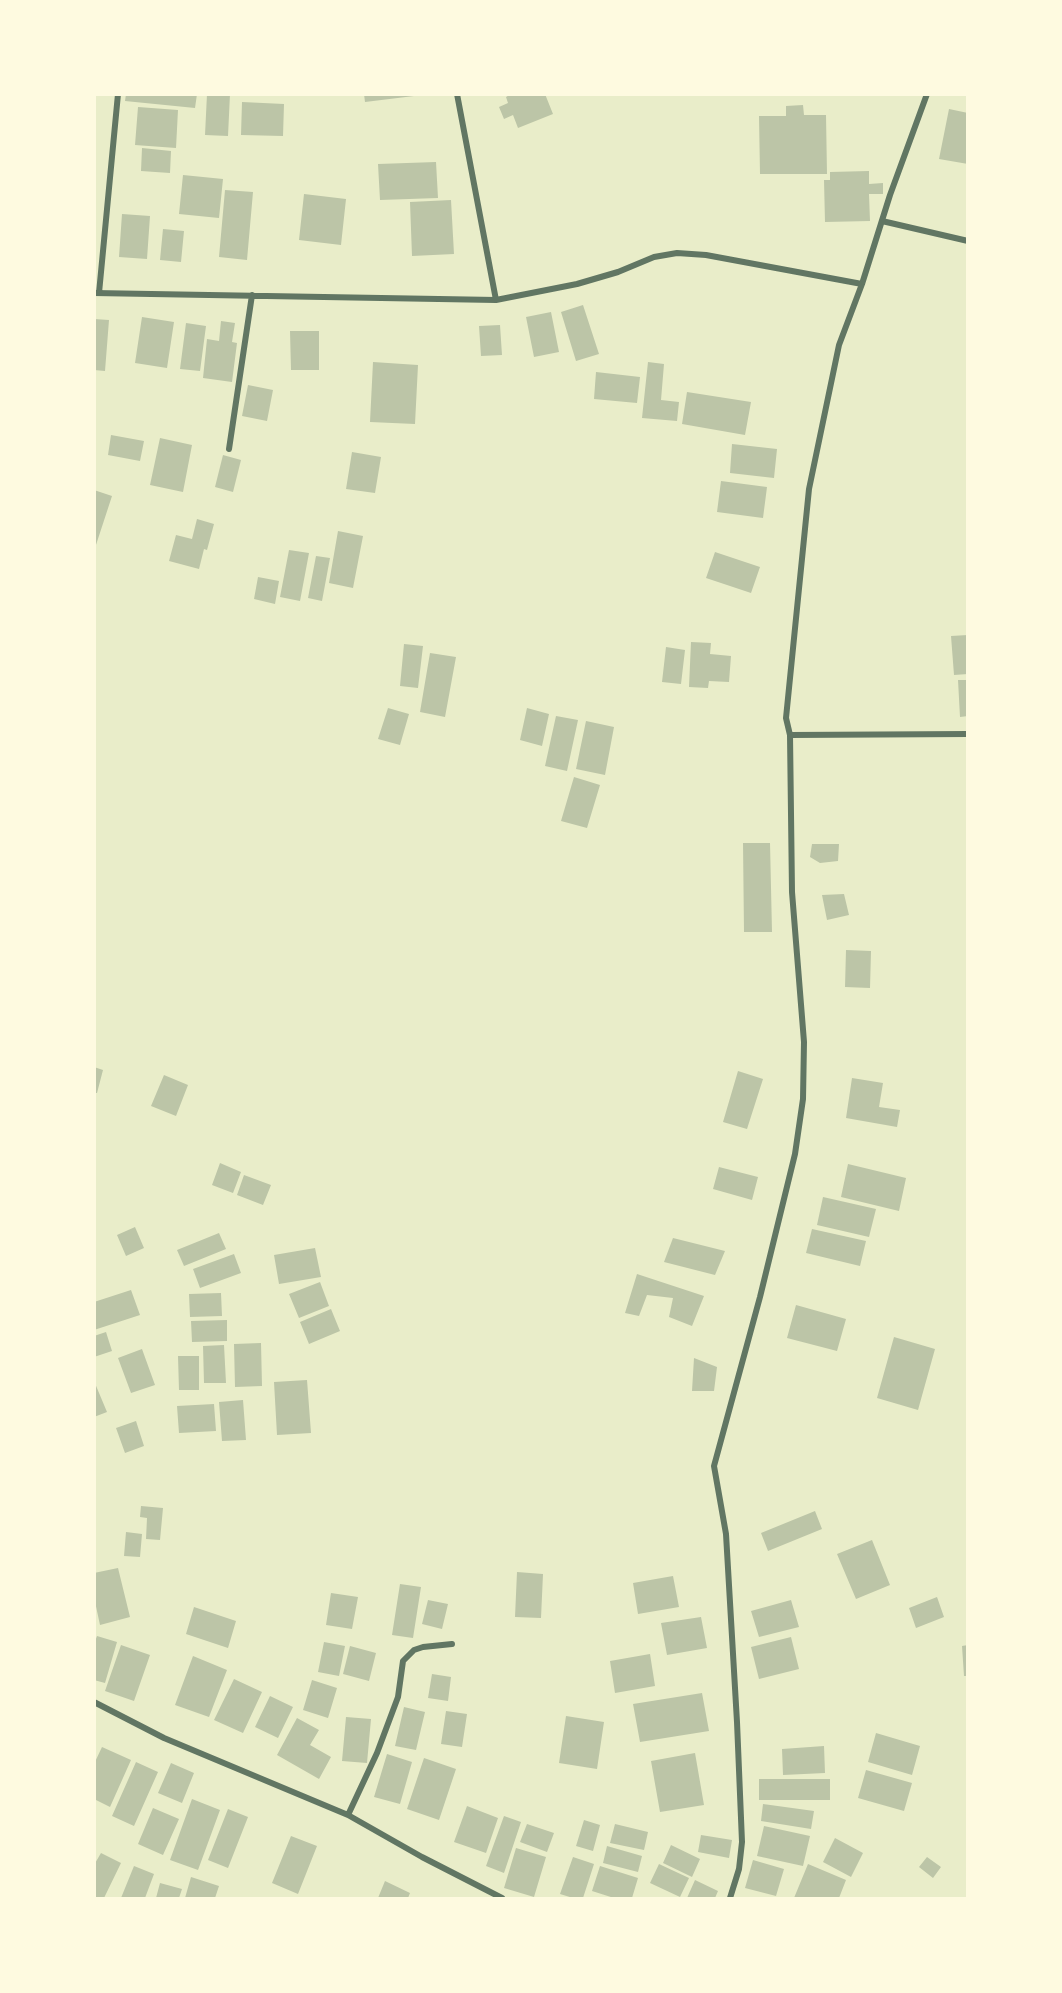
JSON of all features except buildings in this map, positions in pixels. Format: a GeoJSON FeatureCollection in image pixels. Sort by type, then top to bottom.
{"type":"FeatureCollection","features":[{"type":"Feature","properties":{"kind":"street"},"geometry":{"type":"LineString","coordinates":[[118,94],[97,293],[496,300],[577,284],[618,272],[654,257],[677,253],[706,255],[862,284]]}},
{"type":"Feature","properties":{"kind":"street"},"geometry":{"type":"LineString","coordinates":[[457,94],[496,300]]}},
{"type":"Feature","properties":{"kind":"street"},"geometry":{"type":"LineString","coordinates":[[730,1899],[739,1869],[742,1842],[726,1544],[714,1466],[760,1297],[795,1154],[803,1099],[804,1042],[792,892],[790,735],[786,718],[809,489],[839,345],[927,94]]}},
{"type":"Feature","properties":{"kind":"street"},"geometry":{"type":"LineString","coordinates":[[882,221],[968,241]]}},
{"type":"Feature","properties":{"kind":"street"},"geometry":{"type":"LineString","coordinates":[[229,449],[252,295]]}},
{"type":"Feature","properties":{"kind":"street"},"geometry":{"type":"LineString","coordinates":[[790,735],[968,734]]}},
{"type":"Feature","properties":{"kind":"street"},"geometry":{"type":"LineString","coordinates":[[348,1815],[377,1753],[398,1697],[403,1661],[414,1650],[452,1644]]}},
{"type":"Feature","properties":{"kind":"street"},"geometry":{"type":"LineString","coordinates":[[94,1702],[164,1737],[348,1815],[502,1899]]}}]}
